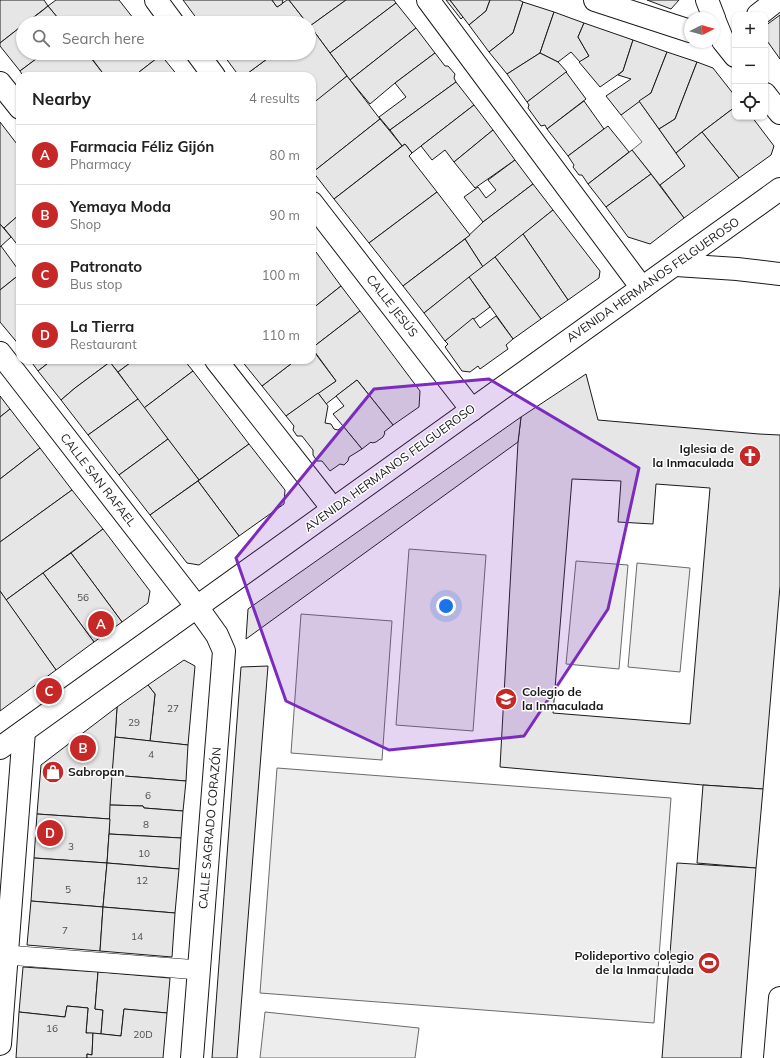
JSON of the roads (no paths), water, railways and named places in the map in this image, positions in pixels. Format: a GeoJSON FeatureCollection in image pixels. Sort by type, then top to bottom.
{"type":"FeatureCollection","features":[{"type":"Feature","properties":{"kind":"street"},"geometry":{"type":"LineString","coordinates":[[156,0],[168,16]]}},
{"type":"Feature","properties":{"kind":"street"},"geometry":{"type":"LineString","coordinates":[[428,0],[642,288]]}},
{"type":"Feature","properties":{"kind":"street"},"geometry":{"type":"LineString","coordinates":[[595,0],[684,29]]}},
{"type":"Feature","properties":{"kind":"street"},"geometry":{"type":"LineString","coordinates":[[706,0],[711,12]]}},
{"type":"Feature","properties":{"kind":"street"},"geometry":{"type":"LineString","coordinates":[[762,12],[778,0]]}},
{"type":"Feature","properties":{"kind":"street"},"geometry":{"type":"LineString","coordinates":[[720,29],[727,42]]}},
{"type":"Feature","properties":{"kind":"street"},"geometry":{"type":"LineString","coordinates":[[201,60],[211,72]]}},
{"type":"Feature","properties":{"kind":"street"},"geometry":{"type":"LineString","coordinates":[[0,83],[16,103]]}},
{"type":"Feature","properties":{"kind":"street"},"geometry":{"type":"LineString","coordinates":[[768,98],[780,113]]}},
{"type":"Feature","properties":{"kind":"street","name":"AVENIDA HERMANOS FELGUEROSO"},"geometry":{"type":"LineString","coordinates":[[0,748],[780,189]]}},
{"type":"Feature","properties":{"kind":"street","name":"CALLE JESÚS"},"geometry":{"type":"LineString","coordinates":[[316,208],[472,410]]}},
{"type":"Feature","properties":{"kind":"street"},"geometry":{"type":"LineString","coordinates":[[676,265],[737,269],[780,274]]}},
{"type":"Feature","properties":{"kind":"street","name":"CALLE SAN RAFAEL"},"geometry":{"type":"LineString","coordinates":[[0,353],[197,607]]}},
{"type":"Feature","properties":{"kind":"street"},"geometry":{"type":"LineString","coordinates":[[219,364],[333,509]]}},
{"type":"Feature","properties":{"kind":"street","name":"CALLE SAGRADO CORAZÓN"},"geometry":{"type":"LineString","coordinates":[[192,1058],[224,651],[217,635],[197,607]]}},
{"type":"Feature","properties":{"kind":"street"},"geometry":{"type":"LineString","coordinates":[[0,1044],[24,731]]}},
{"type":"Feature","properties":{"kind":"street"},"geometry":{"type":"LineString","coordinates":[[7,955],[199,970]]}},
{"type":"Feature","properties":{"kind":"street"},"geometry":{"type":"LineString","coordinates":[[775,1058],[780,998]]}},
{"type":"Feature","properties":{"kind":"place","name":"Iglesia de la Inmaculada"},"geometry":{"type":"Point","coordinates":[750,456]}},
{"type":"Feature","properties":{"kind":"place","name":"Farmacia Féliz Gijón"},"geometry":{"type":"Point","coordinates":[101,624]}},
{"type":"Feature","properties":{"kind":"place","name":"Patronato"},"geometry":{"type":"Point","coordinates":[49,691]}},
{"type":"Feature","properties":{"kind":"place","name":"Colegio de la Inmaculada"},"geometry":{"type":"Point","coordinates":[506,699]}},
{"type":"Feature","properties":{"kind":"place","name":"Yemaya Moda"},"geometry":{"type":"Point","coordinates":[83,748]}},
{"type":"Feature","properties":{"kind":"place","name":"Sabropan"},"geometry":{"type":"Point","coordinates":[53,772]}},
{"type":"Feature","properties":{"kind":"place","name":"La Tierra"},"geometry":{"type":"Point","coordinates":[50,833]}},
{"type":"Feature","properties":{"kind":"place","name":"Polideportivo colegio de la Inmaculada"},"geometry":{"type":"Point","coordinates":[709,963]}}]}
